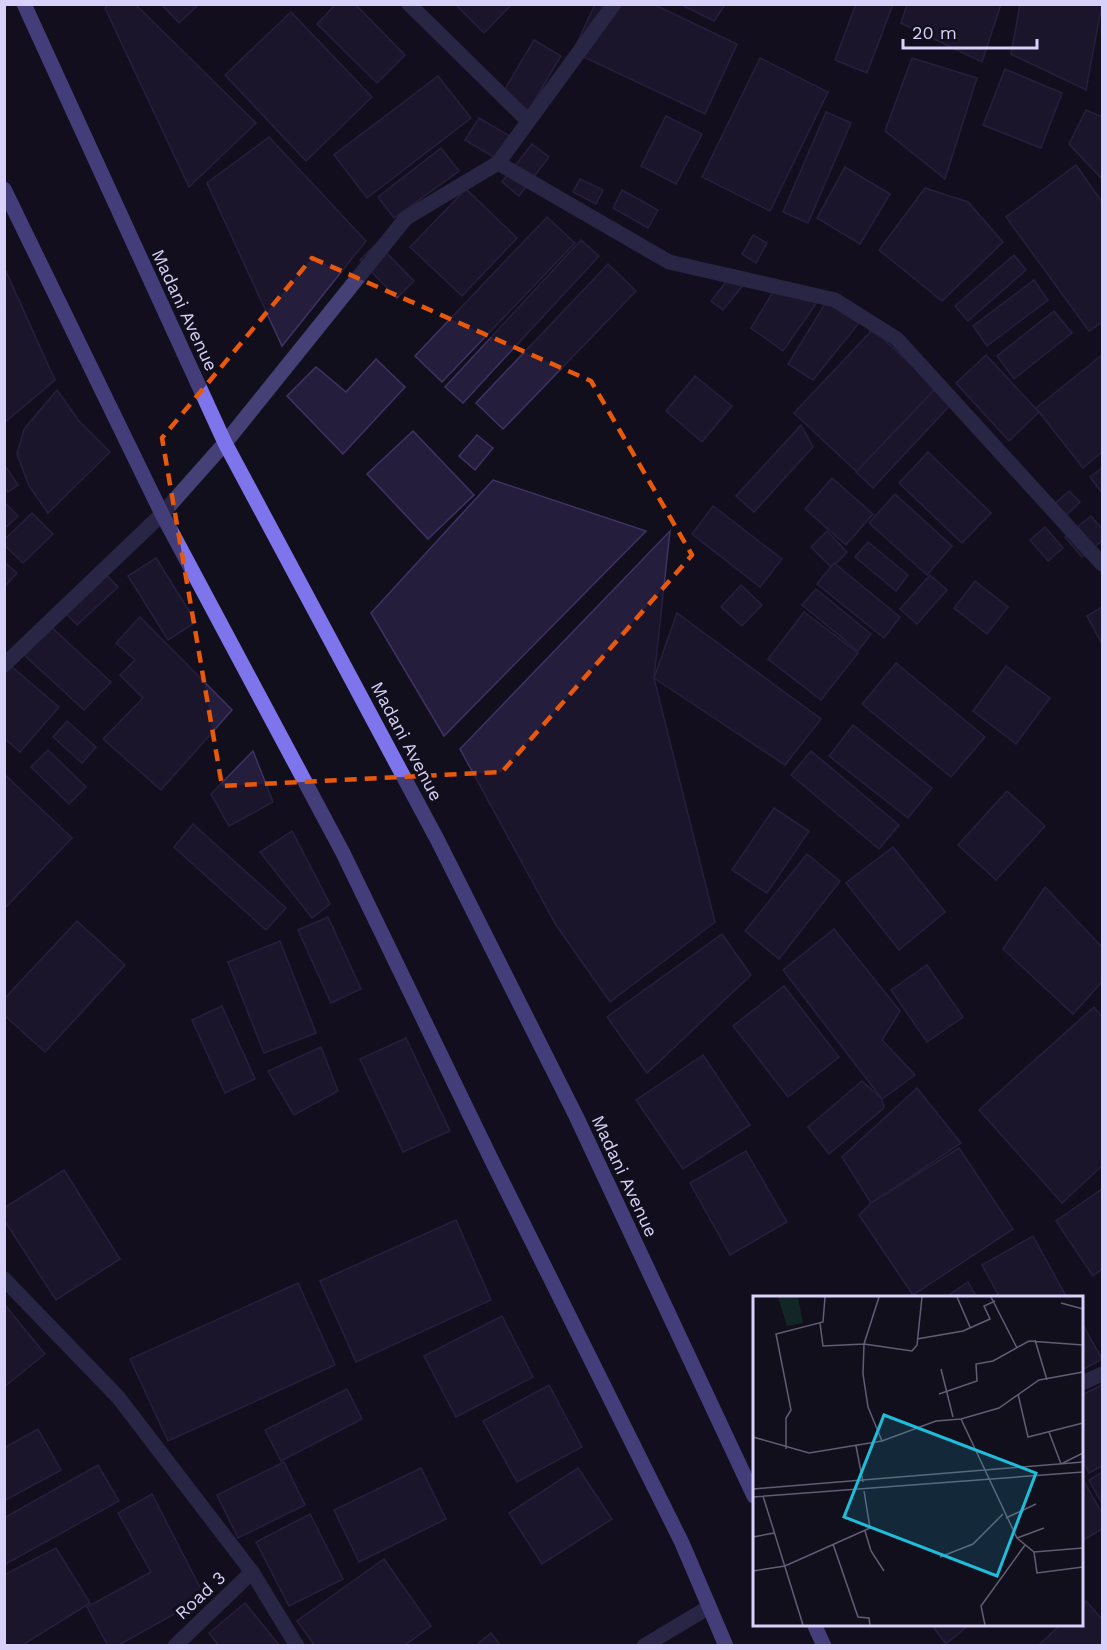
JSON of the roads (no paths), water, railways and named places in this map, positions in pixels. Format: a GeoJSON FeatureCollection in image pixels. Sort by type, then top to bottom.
{"type":"FeatureCollection","features":[{"type":"Feature","properties":{"kind":"main road","name":"Madani Avenue"},"geometry":{"type":"LineString","coordinates":[[24,4],[225,443],[444,851],[576,1116],[753,1494]]}},
{"type":"Feature","properties":{"kind":"main road"},"geometry":{"type":"LineString","coordinates":[[4,189],[162,514],[343,853],[492,1164],[682,1543],[726,1646]]}},
{"type":"Feature","properties":{"kind":"main road"},"geometry":{"type":"LineString","coordinates":[[815,1626],[824,1646]]}},
{"type":"Feature","properties":{"kind":"street"},"geometry":{"type":"LineString","coordinates":[[409,4],[528,121]]}},
{"type":"Feature","properties":{"kind":"street"},"geometry":{"type":"LineString","coordinates":[[4,665],[162,514],[225,443],[406,218],[498,164],[614,4]]}},
{"type":"Feature","properties":{"kind":"street"},"geometry":{"type":"LineString","coordinates":[[498,164],[669,262],[835,300],[897,339],[1102,564]]}},
{"type":"Feature","properties":{"kind":"street"},"geometry":{"type":"LineString","coordinates":[[4,1280],[118,1397],[252,1572],[297,1646]]}},
{"type":"Feature","properties":{"kind":"street"},"geometry":{"type":"LineString","coordinates":[[1083,1383],[1102,1374]]}},
{"type":"Feature","properties":{"kind":"street","name":"Road 3"},"geometry":{"type":"LineString","coordinates":[[175,1646],[252,1572]]}},
{"type":"Feature","properties":{"kind":"street"},"geometry":{"type":"LineString","coordinates":[[644,1646],[710,1607]]}}]}
